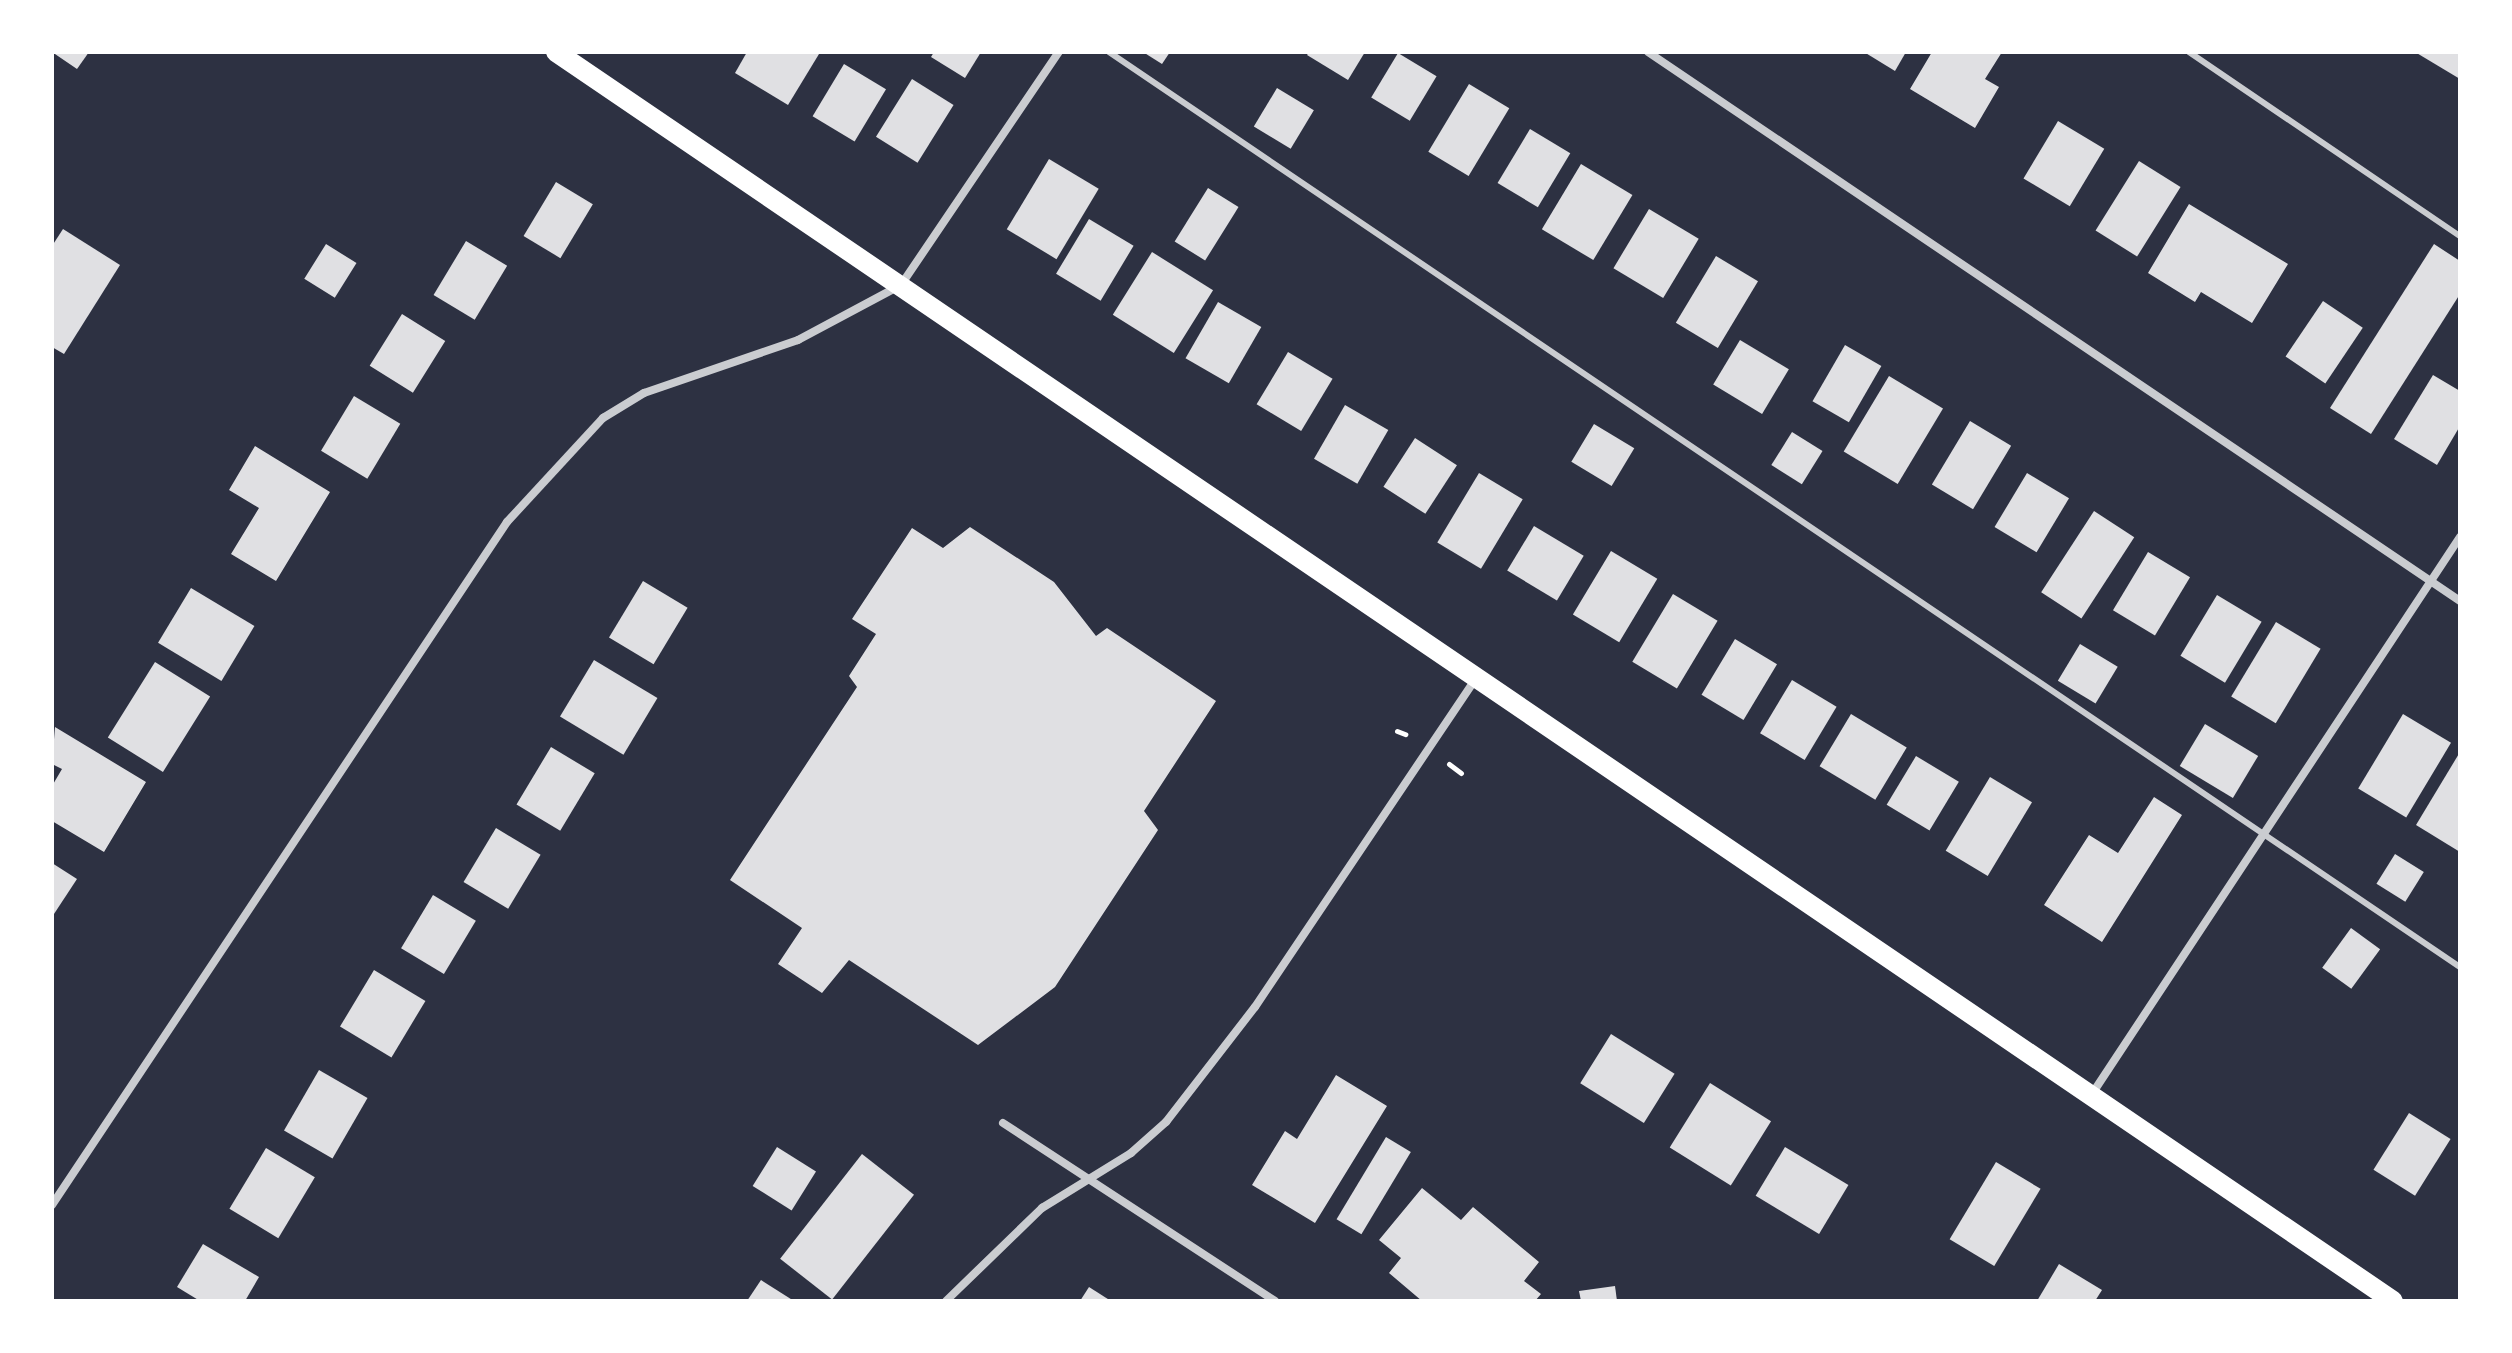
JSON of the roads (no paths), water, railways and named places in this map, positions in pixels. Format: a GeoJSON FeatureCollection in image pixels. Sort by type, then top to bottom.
{"type":"FeatureCollection","features":[{"type":"Feature","properties":{"kind":"main road"},"geometry":{"type":"LineString","coordinates":[[556,52],[2089,1098],[2393,1301]]}},
{"type":"Feature","properties":{"kind":"street"},"geometry":{"type":"LineString","coordinates":[[52,1205],[507,522],[583,435],[644,393],[798,340],[901,285],[1059,52]]}},
{"type":"Feature","properties":{"kind":"street"},"geometry":{"type":"LineString","coordinates":[[1648,52],[2460,601]]}},
{"type":"Feature","properties":{"kind":"street"},"geometry":{"type":"LineString","coordinates":[[2089,1098],[2460,537]]}},
{"type":"Feature","properties":{"kind":"street"},"geometry":{"type":"LineString","coordinates":[[946,1301],[1042,1208],[1089,1180],[1166,1122],[1229,1042],[1475,679]]}},
{"type":"Feature","properties":{"kind":"street"},"geometry":{"type":"LineString","coordinates":[[1003,1123],[1275,1301]]}},
{"type":"Feature","properties":{"kind":"lane"},"geometry":{"type":"LineString","coordinates":[[1109,52],[2460,967]]}},
{"type":"Feature","properties":{"kind":"lane"},"geometry":{"type":"LineString","coordinates":[[2189,52],[2460,236]]}}]}
